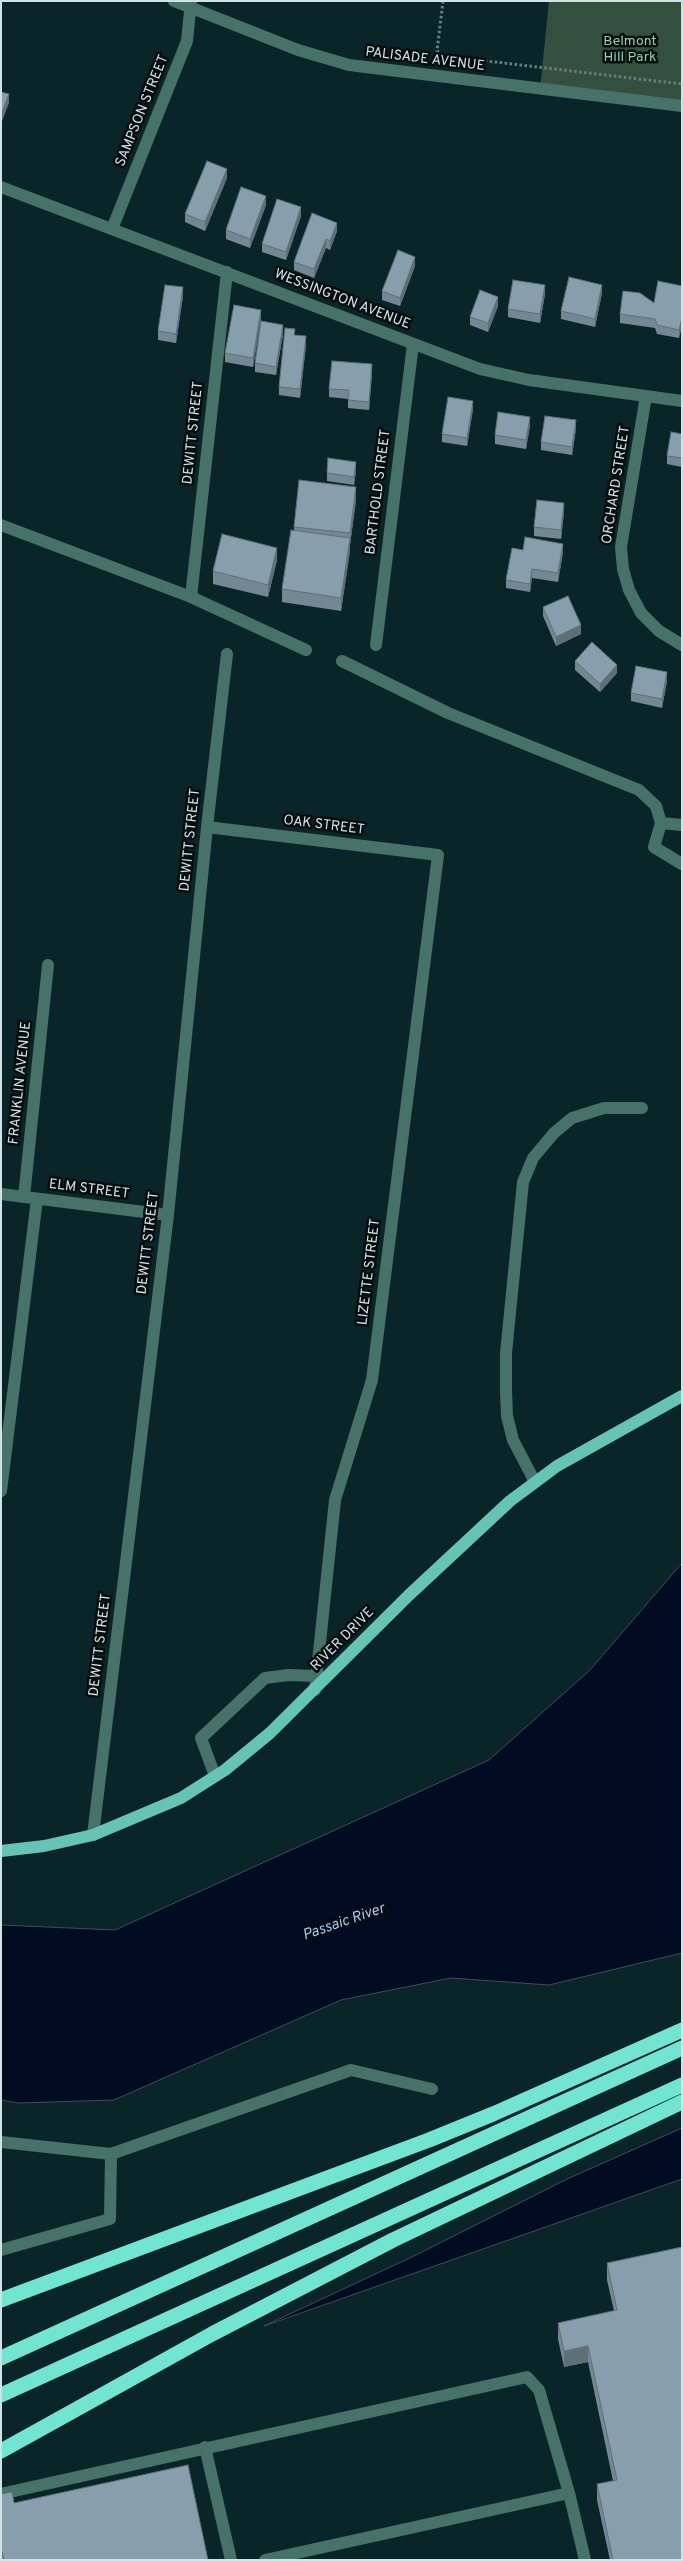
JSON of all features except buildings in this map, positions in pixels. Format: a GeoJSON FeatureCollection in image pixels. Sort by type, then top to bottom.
{"type":"FeatureCollection","features":[{"type":"Feature","properties":{"kind":"highway"},"geometry":{"type":"LineString","coordinates":[[1,2300],[429,2140],[493,2114],[682,2030]]}},
{"type":"Feature","properties":{"kind":"highway"},"geometry":{"type":"LineString","coordinates":[[1,2358],[682,2048]]}},
{"type":"Feature","properties":{"kind":"highway"},"geometry":{"type":"LineString","coordinates":[[1,2395],[682,2085]]}},
{"type":"Feature","properties":{"kind":"highway"},"geometry":{"type":"LineString","coordinates":[[1,2451],[212,2334],[384,2245],[468,2202],[682,2102]]}},
{"type":"Feature","properties":{"kind":"main road","name":"RIVER DRIVE"},"geometry":{"type":"LineString","coordinates":[[1,1851],[44,1846],[93,1835],[181,1798],[216,1776],[270,1733],[409,1595],[503,1507],[557,1466],[682,1396]]}},
{"type":"Feature","properties":{"kind":"street","name":"PALISADE AVENUE"},"geometry":{"type":"LineString","coordinates":[[174,1],[191,4],[298,50],[350,65],[682,106]]}},
{"type":"Feature","properties":{"kind":"street","name":"SAMPSON STREET"},"geometry":{"type":"LineString","coordinates":[[112,229],[187,41],[191,4]]}},
{"type":"Feature","properties":{"kind":"street","name":"WESSINGTON AVENUE"},"geometry":{"type":"LineString","coordinates":[[1,187],[480,369],[529,380],[682,400]]}},
{"type":"Feature","properties":{"kind":"street","name":"DEWITT STREET"},"geometry":{"type":"LineString","coordinates":[[192,597],[227,272]]}},
{"type":"Feature","properties":{"kind":"street","name":"BARTHOLD STREET"},"geometry":{"type":"LineString","coordinates":[[376,645],[413,344]]}},
{"type":"Feature","properties":{"kind":"street","name":"ORCHARD STREET"},"geometry":{"type":"LineString","coordinates":[[646,396],[621,547],[623,569],[629,590],[641,612],[659,631],[682,645]]}},
{"type":"Feature","properties":{"kind":"street"},"geometry":{"type":"LineString","coordinates":[[1,525],[192,597],[306,650]]}},
{"type":"Feature","properties":{"kind":"street","name":"DEWITT STREET"},"geometry":{"type":"LineString","coordinates":[[93,1835],[168,1215],[207,827],[227,654]]}},
{"type":"Feature","properties":{"kind":"street"},"geometry":{"type":"LineString","coordinates":[[342,661],[448,713],[639,790],[656,806],[661,823],[654,847],[682,864]]}},
{"type":"Feature","properties":{"kind":"street"},"geometry":{"type":"LineString","coordinates":[[661,823],[682,825]]}},
{"type":"Feature","properties":{"kind":"street","name":"OAK STREET"},"geometry":{"type":"LineString","coordinates":[[207,827],[438,855]]}},
{"type":"Feature","properties":{"kind":"street","name":"LIZETTE STREET"},"geometry":{"type":"LineString","coordinates":[[315,1690],[335,1500],[372,1380],[438,855]]}},
{"type":"Feature","properties":{"kind":"street","name":"FRANKLIN AVENUE"},"geometry":{"type":"LineString","coordinates":[[1,1491],[30,1198],[48,966]]}},
{"type":"Feature","properties":{"kind":"street"},"geometry":{"type":"LineString","coordinates":[[535,1482],[513,1440],[507,1416],[506,1392],[506,1353],[523,1182],[533,1158],[554,1133],[572,1118],[604,1108],[642,1108]]}},
{"type":"Feature","properties":{"kind":"street","name":"ELM STREET"},"geometry":{"type":"LineString","coordinates":[[1,1194],[168,1215]]}},
{"type":"Feature","properties":{"kind":"street"},"geometry":{"type":"LineString","coordinates":[[216,1776],[201,1738],[265,1678],[288,1675],[316,1676]]}},
{"type":"Feature","properties":{"kind":"street"},"geometry":{"type":"LineString","coordinates":[[1,2142],[111,2154],[351,2070],[432,2090]]}},
{"type":"Feature","properties":{"kind":"street"},"geometry":{"type":"LineString","coordinates":[[1,2250],[110,2219],[111,2154]]}},
{"type":"Feature","properties":{"kind":"street"},"geometry":{"type":"LineString","coordinates":[[1,2494],[204,2447],[527,2377],[539,2390],[569,2493],[585,2560]]}},
{"type":"Feature","properties":{"kind":"street"},"geometry":{"type":"LineString","coordinates":[[204,2447],[231,2560]]}},
{"type":"Feature","properties":{"kind":"street"},"geometry":{"type":"LineString","coordinates":[[264,2560],[569,2493]]}},
{"type":"Feature","properties":{"kind":"path"},"geometry":{"type":"LineString","coordinates":[[443,1],[437,51],[444,56],[682,84]]}},
{"type":"Feature","properties":{"kind":"green space","name":"Belmont Hill Park"},"geometry":{"type":"Polygon","coordinates":[[[549,1],[682,1],[682,106],[540,89],[549,1]]]}},
{"type":"Feature","properties":{"kind":"water","name":"Passaic River"},"geometry":{"type":"Polygon","coordinates":[[[682,1563],[682,1953],[549,1985],[451,1978],[341,2000],[114,2100],[18,2103],[1,2100],[1,1925],[115,1930],[489,1760],[590,1670],[682,1563]]]}},
{"type":"Feature","properties":{"kind":"water"},"geometry":{"type":"Polygon","coordinates":[[[682,2128],[682,2179],[264,2326],[414,2256],[565,2180],[682,2128]]]}}]}
